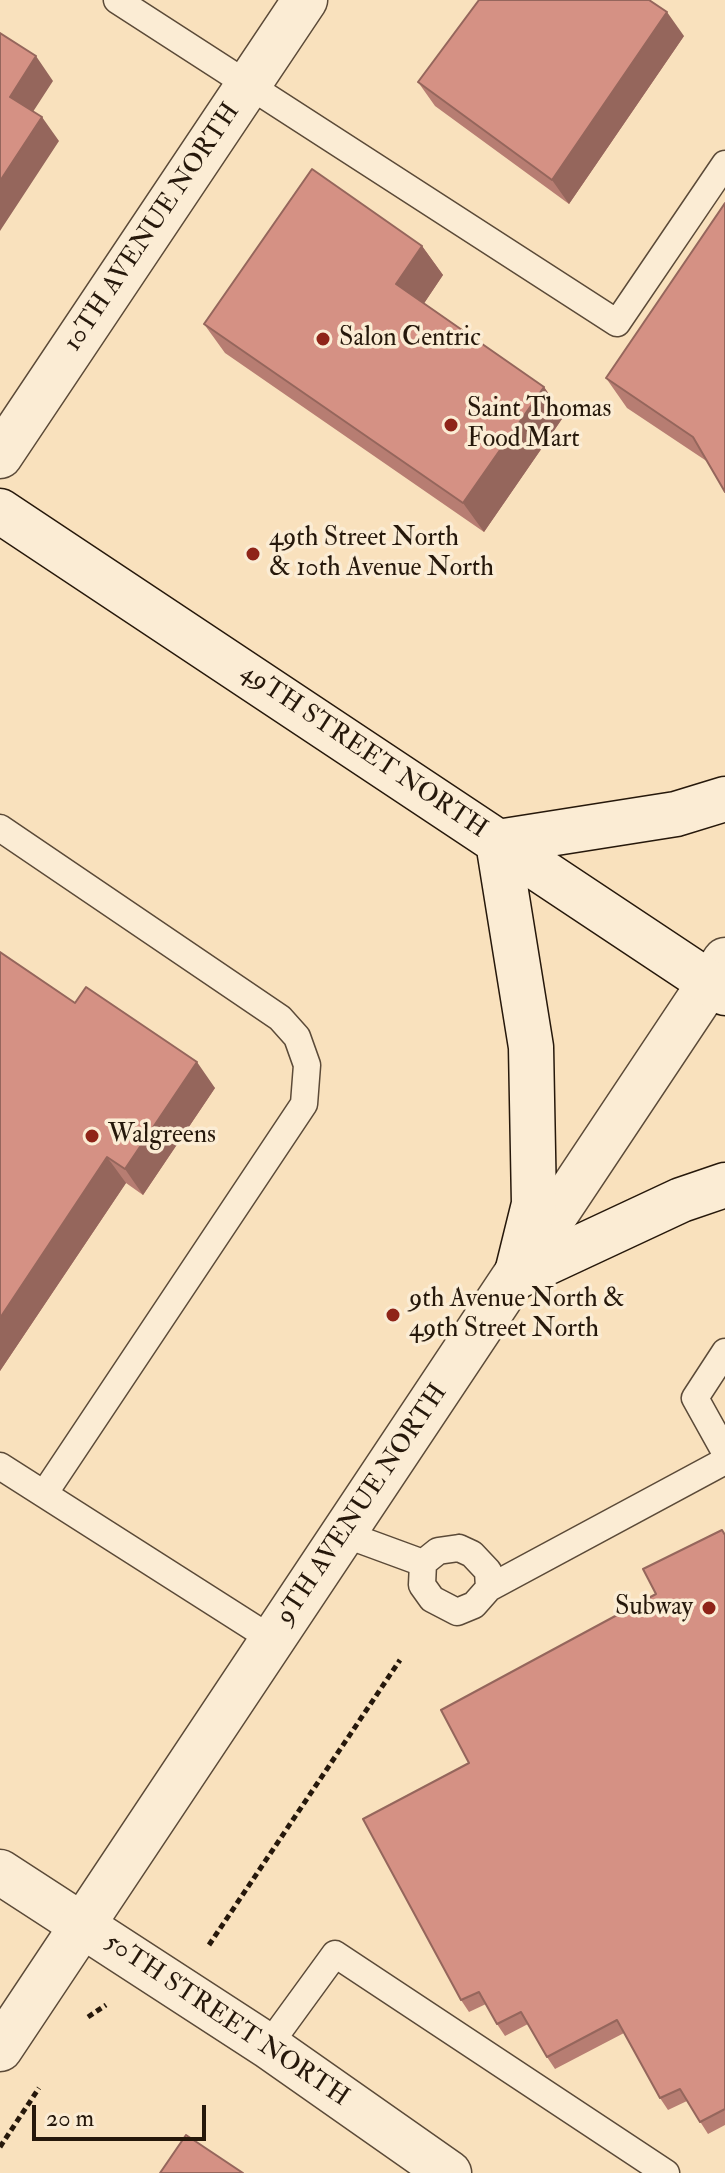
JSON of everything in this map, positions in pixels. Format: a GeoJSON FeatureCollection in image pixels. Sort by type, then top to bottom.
{"type":"FeatureCollection","features":[{"type":"Feature","properties":{"kind":"street","name":"10TH AVENUE NORTH"},"geometry":{"type":"LineString","coordinates":[[0,456],[305,0]]}},
{"type":"Feature","properties":{"kind":"street","name":"49TH STREET NORTH"},"geometry":{"type":"LineString","coordinates":[[0,511],[498,842],[720,978]]}},
{"type":"Feature","properties":{"kind":"street"},"geometry":{"type":"LineString","coordinates":[[516,1277],[534,1204],[531,1047],[498,842],[676,814],[725,799]]}},
{"type":"Feature","properties":{"kind":"street","name":"9TH AVENUE NORTH"},"geometry":{"type":"LineString","coordinates":[[0,2049],[516,1277],[720,978]]}},
{"type":"Feature","properties":{"kind":"street"},"geometry":{"type":"LineString","coordinates":[[516,1277],[681,1200],[725,1185]]}},
{"type":"Feature","properties":{"kind":"street","name":"50TH STREET NORTH"},"geometry":{"type":"LineString","coordinates":[[0,1872],[268,2046],[449,2173]]}},
{"type":"Feature","properties":{"kind":"lane"},"geometry":{"type":"LineString","coordinates":[[117,0],[617,323],[725,164]]}},
{"type":"Feature","properties":{"kind":"lane"},"geometry":{"type":"LineString","coordinates":[[0,828],[280,1018],[297,1037],[307,1065],[304,1104],[44,1494]]}},
{"type":"Feature","properties":{"kind":"lane"},"geometry":{"type":"LineString","coordinates":[[725,1352],[695,1398],[725,1452]]}},
{"type":"Feature","properties":{"kind":"lane"},"geometry":{"type":"LineString","coordinates":[[489,1588],[488,1571],[472,1554],[459,1548],[438,1551],[423,1563],[422,1585],[432,1599],[457,1612],[474,1605],[489,1588],[725,1461]]}},
{"type":"Feature","properties":{"kind":"lane"},"geometry":{"type":"LineString","coordinates":[[0,1466],[273,1640]]}},
{"type":"Feature","properties":{"kind":"lane"},"geometry":{"type":"LineString","coordinates":[[344,1534],[423,1563]]}},
{"type":"Feature","properties":{"kind":"lane"},"geometry":{"type":"LineString","coordinates":[[268,2046],[335,1954],[666,2173]]}},
{"type":"Feature","properties":{"kind":"path"},"geometry":{"type":"LineString","coordinates":[[202,1956],[400,1660]]}},
{"type":"Feature","properties":{"kind":"path"},"geometry":{"type":"LineString","coordinates":[[86,2018],[108,2004],[119,2007]]}},
{"type":"Feature","properties":{"kind":"path"},"geometry":{"type":"LineString","coordinates":[[0,2147],[43,2083]]}},
{"type":"Feature","properties":{"kind":"building"},"geometry":{"type":"Polygon","coordinates":[[[479,0],[649,0],[667,12],[552,180],[418,82],[479,0]]]}},
{"type":"Feature","properties":{"kind":"building"},"geometry":{"type":"Polygon","coordinates":[[[0,33],[36,56],[10,97],[42,117],[0,181],[0,33]]]}},
{"type":"Feature","properties":{"kind":"building"},"geometry":{"type":"Polygon","coordinates":[[[312,169],[422,246],[396,284],[544,387],[463,503],[204,324],[312,169]]]}},
{"type":"Feature","properties":{"kind":"building"},"geometry":{"type":"Polygon","coordinates":[[[725,203],[725,492],[693,437],[606,378],[725,203]]]}},
{"type":"Feature","properties":{"kind":"building","name":"Walgreens"},"geometry":{"type":"Polygon","coordinates":[[[0,952],[75,1003],[86,987],[197,1062],[125,1169],[107,1157],[0,1318],[0,952]]]}},
{"type":"Feature","properties":{"kind":"building"},"geometry":{"type":"Polygon","coordinates":[[[722,1530],[725,1535],[725,2109],[700,2122],[680,2089],[660,2098],[617,2020],[547,2057],[521,2012],[497,2024],[479,1992],[461,2000],[363,1819],[469,1763],[441,1710],[656,1594],[643,1569],[722,1530]]]}},
{"type":"Feature","properties":{"kind":"building"},"geometry":{"type":"Polygon","coordinates":[[[186,2135],[243,2173],[160,2173],[186,2135]]]}},
{"type":"Feature","properties":{"kind":"place","name":"Salon Centric"},"geometry":{"type":"Point","coordinates":[323,339]}},
{"type":"Feature","properties":{"kind":"place","name":"Saint Thomas Food Mart"},"geometry":{"type":"Point","coordinates":[451,425]}},
{"type":"Feature","properties":{"kind":"place","name":"49th Street North & 10th Avenue North"},"geometry":{"type":"Point","coordinates":[253,554]}},
{"type":"Feature","properties":{"kind":"place","name":"Walgreens"},"geometry":{"type":"Point","coordinates":[92,1136]}},
{"type":"Feature","properties":{"kind":"place","name":"9th Avenue North & 49th Street North"},"geometry":{"type":"Point","coordinates":[393,1315]}},
{"type":"Feature","properties":{"kind":"place","name":"Subway"},"geometry":{"type":"Point","coordinates":[709,1608]}}]}
